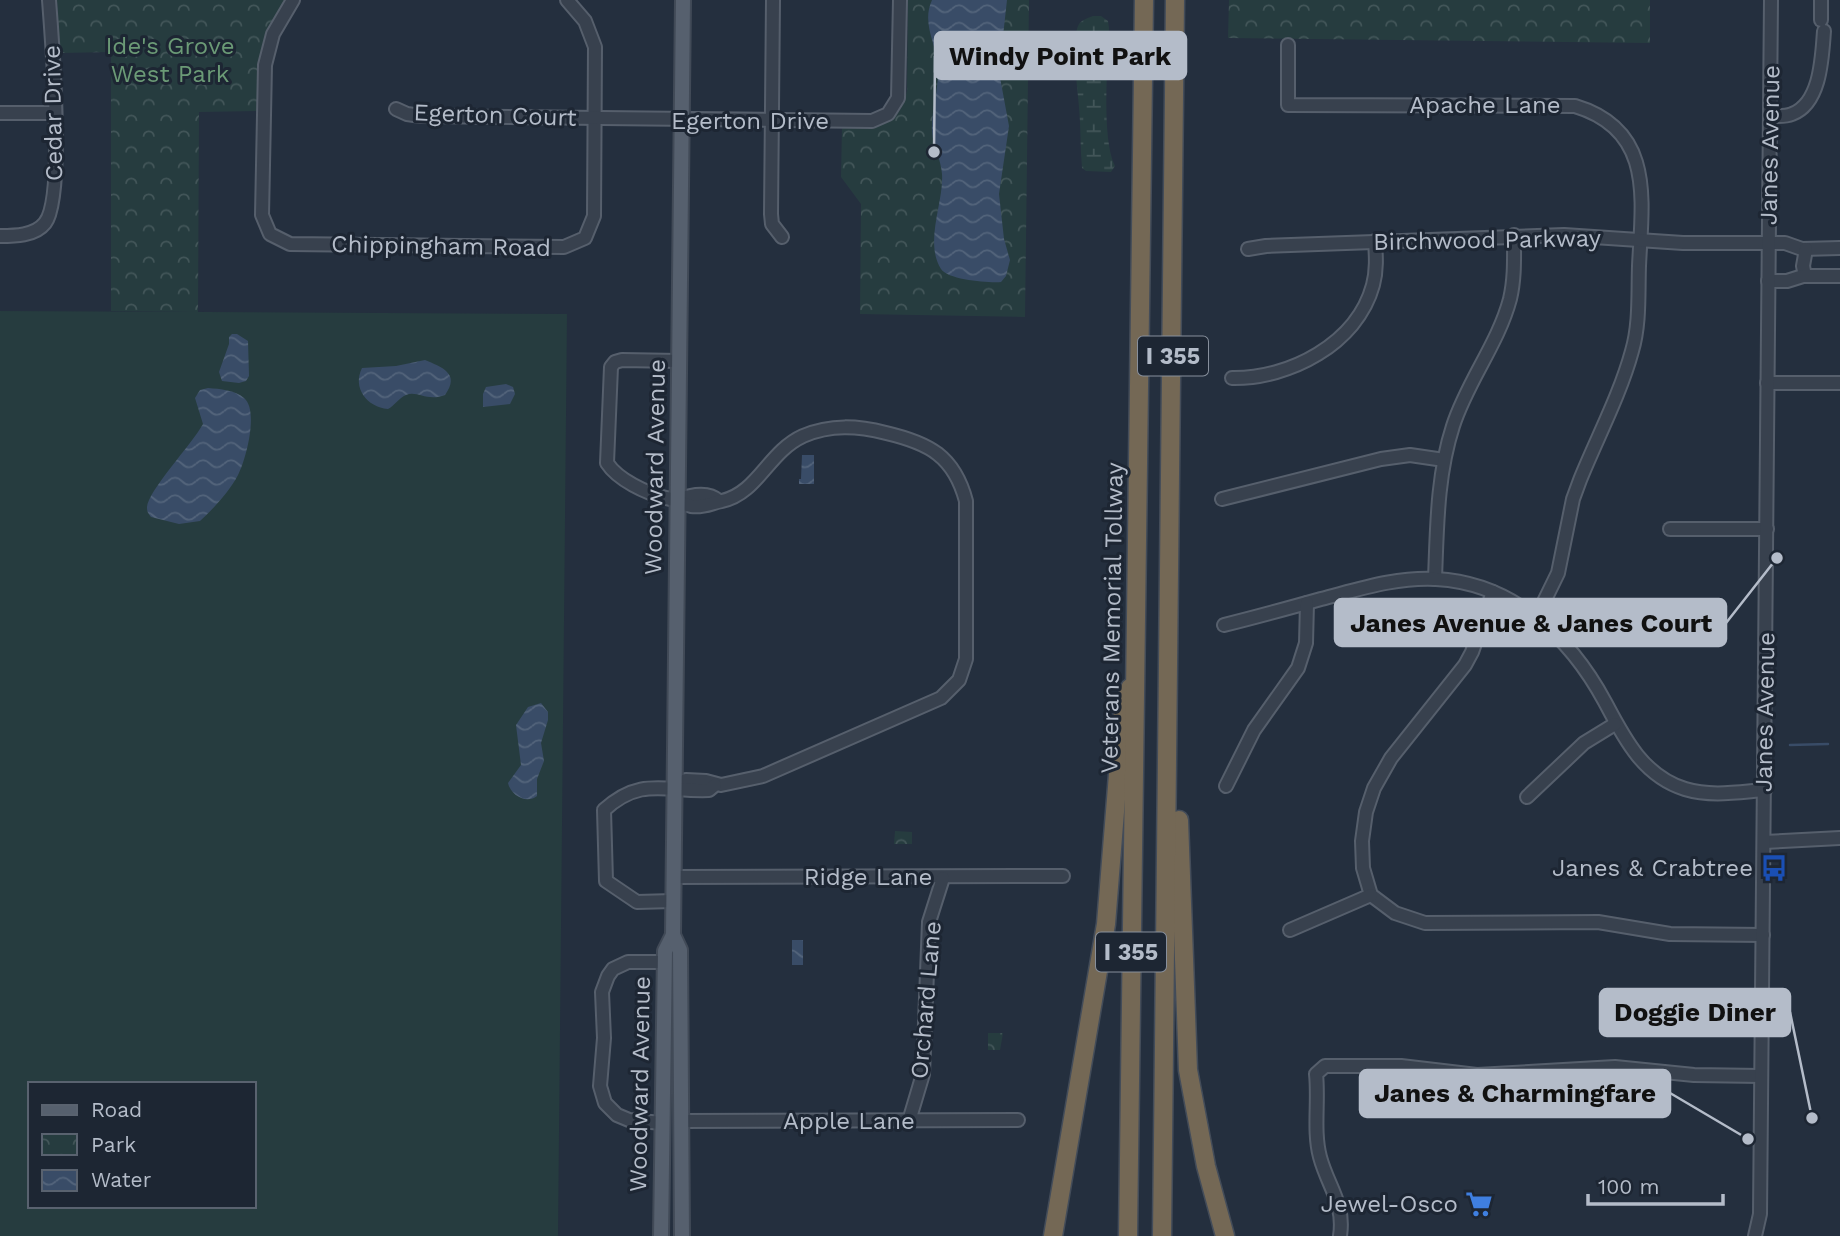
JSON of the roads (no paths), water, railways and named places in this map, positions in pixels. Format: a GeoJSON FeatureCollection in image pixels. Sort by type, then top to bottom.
{"type":"FeatureCollection","features":[{"type":"Feature","properties":{"kind":"highway","name":"Veterans Memorial Tollway"},"geometry":{"type":"LineString","coordinates":[[1128,1236],[1144,0]]}},
{"type":"Feature","properties":{"kind":"highway","name":"I 355"},"geometry":{"type":"LineString","coordinates":[[1162,1236],[1175,0]]}},
{"type":"Feature","properties":{"kind":"highway"},"geometry":{"type":"LineString","coordinates":[[1053,1236],[1106,924],[1123,712],[1136,668]]}},
{"type":"Feature","properties":{"kind":"highway"},"geometry":{"type":"LineString","coordinates":[[1169,713],[1178,775],[1188,1070],[1206,1166],[1225,1236]]}},
{"type":"Feature","properties":{"kind":"main road","name":"Woodward Avenue"},"geometry":{"type":"LineString","coordinates":[[682,1236],[680,950],[673,936],[673,877],[683,0]]}},
{"type":"Feature","properties":{"kind":"main road","name":"Woodward Avenue"},"geometry":{"type":"LineString","coordinates":[[661,1236],[664,951],[673,936]]}},
{"type":"Feature","properties":{"kind":"street","name":"Cedar Drive"},"geometry":{"type":"LineString","coordinates":[[0,236],[35,231],[45,224],[52,208],[55,192],[55,113],[50,0]]}},
{"type":"Feature","properties":{"kind":"street","name":"Chippingham Road"},"geometry":{"type":"LineString","coordinates":[[293,0],[273,34],[265,65],[262,215],[270,234],[290,244],[564,247],[585,239],[593,223],[594,211],[595,118]]}},
{"type":"Feature","properties":{"kind":"street"},"geometry":{"type":"LineString","coordinates":[[567,0],[585,21],[593,38],[596,54],[595,118]]}},
{"type":"Feature","properties":{"kind":"street"},"geometry":{"type":"LineString","coordinates":[[773,0],[771,214],[772,224],[782,237]]}},
{"type":"Feature","properties":{"kind":"street","name":"Egerton Drive"},"geometry":{"type":"LineString","coordinates":[[595,118],[872,121],[888,114],[896,102],[899,88],[900,0]]}},
{"type":"Feature","properties":{"kind":"street","name":"Janes Avenue"},"geometry":{"type":"LineString","coordinates":[[1755,1236],[1760,1214],[1771,0]]}},
{"type":"Feature","properties":{"kind":"street"},"geometry":{"type":"LineString","coordinates":[[1770,116],[1794,113],[1807,103],[1820,69],[1821,0]]}},
{"type":"Feature","properties":{"kind":"street","name":"Apache Lane"},"geometry":{"type":"LineString","coordinates":[[1288,45],[1288,105],[1564,104],[1594,113],[1623,136],[1636,161],[1643,193],[1640,241]]}},
{"type":"Feature","properties":{"kind":"street","name":"Egerton Court"},"geometry":{"type":"LineString","coordinates":[[396,109],[421,116],[595,118]]}},
{"type":"Feature","properties":{"kind":"street"},"geometry":{"type":"LineString","coordinates":[[0,113],[55,113]]}},
{"type":"Feature","properties":{"kind":"street"},"geometry":{"type":"LineString","coordinates":[[1435,579],[1438,507],[1444,460],[1459,407],[1507,308],[1513,281],[1514,235]]}},
{"type":"Feature","properties":{"kind":"street","name":"Birchwood Parkway"},"geometry":{"type":"LineString","coordinates":[[1248,249],[1514,235],[1564,235],[1694,244],[1791,243],[1806,249],[1840,248]]}},
{"type":"Feature","properties":{"kind":"street"},"geometry":{"type":"LineString","coordinates":[[1232,378],[1256,378],[1287,370],[1310,358],[1343,334],[1365,303],[1373,284],[1376,271],[1375,241]]}},
{"type":"Feature","properties":{"kind":"street"},"geometry":{"type":"LineString","coordinates":[[1537,616],[1558,573],[1573,499],[1633,349],[1637,326],[1640,241]]}},
{"type":"Feature","properties":{"kind":"street"},"geometry":{"type":"LineString","coordinates":[[1805,276],[1803,266],[1806,249]]}},
{"type":"Feature","properties":{"kind":"street"},"geometry":{"type":"LineString","coordinates":[[1768,281],[1787,281],[1805,276],[1840,276]]}},
{"type":"Feature","properties":{"kind":"street"},"geometry":{"type":"LineString","coordinates":[[673,901],[637,902],[606,881],[603,863],[604,810],[614,801],[649,787],[686,791],[709,790],[715,785],[763,776],[941,698],[959,680],[966,659],[966,500],[951,466],[932,449],[910,438],[855,426],[814,432],[776,454],[741,495],[719,501],[714,497],[690,495],[677,500],[649,492],[611,469],[607,463],[611,367],[622,360],[679,361]]}},
{"type":"Feature","properties":{"kind":"street"},"geometry":{"type":"LineString","coordinates":[[1767,383],[1840,383]]}},
{"type":"Feature","properties":{"kind":"street"},"geometry":{"type":"LineString","coordinates":[[1222,499],[1381,459],[1410,455],[1444,460]]}},
{"type":"Feature","properties":{"kind":"street"},"geometry":{"type":"LineString","coordinates":[[1670,529],[1767,529]]}},
{"type":"Feature","properties":{"kind":"street"},"geometry":{"type":"LineString","coordinates":[[1224,625],[1387,581],[1435,579],[1465,583],[1516,603],[1537,616],[1562,639],[1643,763],[1674,785],[1719,793],[1765,790]]}},
{"type":"Feature","properties":{"kind":"street"},"geometry":{"type":"LineString","coordinates":[[1493,592],[1465,665],[1391,758],[1374,789],[1363,827],[1362,855],[1365,878],[1371,895],[1395,913],[1425,923],[1598,922],[1670,934],[1763,936]]}},
{"type":"Feature","properties":{"kind":"street"},"geometry":{"type":"LineString","coordinates":[[1226,786],[1254,730],[1298,668],[1306,643],[1307,603]]}},
{"type":"Feature","properties":{"kind":"street"},"geometry":{"type":"LineString","coordinates":[[1527,797],[1584,744],[1615,723]]}},
{"type":"Feature","properties":{"kind":"street"},"geometry":{"type":"LineString","coordinates":[[1764,842],[1840,838]]}},
{"type":"Feature","properties":{"kind":"street","name":"Ridge Lane"},"geometry":{"type":"LineString","coordinates":[[673,877],[1063,876]]}},
{"type":"Feature","properties":{"kind":"street","name":"Orchard Lane"},"geometry":{"type":"LineString","coordinates":[[909,1121],[923,1074],[929,922],[943,878]]}},
{"type":"Feature","properties":{"kind":"street"},"geometry":{"type":"LineString","coordinates":[[1290,930],[1371,895]]}},
{"type":"Feature","properties":{"kind":"street"},"geometry":{"type":"LineString","coordinates":[[662,1123],[629,1120],[617,1115],[605,1103],[600,1087],[604,1038],[604,983],[613,969],[628,962],[664,962]]}},
{"type":"Feature","properties":{"kind":"street"},"geometry":{"type":"LineString","coordinates":[[1340,1236],[1340,1205],[1320,1157],[1317,1138],[1316,1074],[1325,1066],[1401,1066],[1477,1074],[1615,1067],[1694,1075],[1761,1076]]}},
{"type":"Feature","properties":{"kind":"street","name":"Apple Lane"},"geometry":{"type":"LineString","coordinates":[[681,1121],[1018,1120]]}},
{"type":"Feature","properties":{"kind":"street","name":"Janes Avenue"},"geometry":{"type":"LineString","coordinates":[[1760,1214],[1765,1236]]}},
{"type":"Feature","properties":{"kind":"water"},"geometry":{"type":"Polygon","coordinates":[[[932,0],[1007,0],[999,72],[1009,126],[999,194],[1004,239],[1010,260],[1006,276],[1001,282],[952,276],[941,269],[936,258],[934,234],[942,174],[932,132],[938,68],[928,17],[932,0]]]}},
{"type":"Feature","properties":{"kind":"water"},"geometry":{"type":"Polygon","coordinates":[[[232,334],[248,341],[249,376],[246,381],[239,383],[222,381],[219,372],[232,334]]]}},
{"type":"Feature","properties":{"kind":"water"},"geometry":{"type":"Polygon","coordinates":[[[425,360],[443,368],[450,376],[451,381],[445,395],[433,397],[410,394],[403,396],[388,409],[374,405],[363,395],[359,383],[362,368],[396,366],[425,360]]]}},
{"type":"Feature","properties":{"kind":"water"},"geometry":{"type":"Polygon","coordinates":[[[506,384],[513,387],[515,394],[510,404],[483,407],[486,387],[506,384]]]}},
{"type":"Feature","properties":{"kind":"water"},"geometry":{"type":"Polygon","coordinates":[[[208,388],[236,393],[248,404],[251,413],[250,435],[241,468],[226,494],[200,521],[179,524],[151,517],[147,509],[149,500],[203,424],[195,398],[200,390],[208,388]]]}},
{"type":"Feature","properties":{"kind":"water"},"geometry":{"type":"Polygon","coordinates":[[[802,455],[814,455],[814,484],[799,484],[802,455]]]}},
{"type":"Feature","properties":{"kind":"water"},"geometry":{"type":"Polygon","coordinates":[[[541,703],[548,712],[541,743],[544,761],[537,779],[537,796],[524,799],[512,792],[508,783],[521,765],[516,725],[528,707],[541,703]]]}},
{"type":"Feature","properties":{"kind":"water"},"geometry":{"type":"Polygon","coordinates":[[[792,940],[803,940],[803,965],[792,965],[792,940]]]}},
{"type":"Feature","properties":{"kind":"waterway"},"geometry":{"type":"LineString","coordinates":[[1790,745],[1828,744]]}},
{"type":"Feature","properties":{"kind":"place","name":"Windy Point Park"},"geometry":{"type":"Point","coordinates":[934,152]}},
{"type":"Feature","properties":{"kind":"place","name":"Janes Avenue & Janes Court"},"geometry":{"type":"Point","coordinates":[1777,558]}},
{"type":"Feature","properties":{"kind":"place","name":"Janes & Crabtree"},"geometry":{"type":"Point","coordinates":[1774,868]}},
{"type":"Feature","properties":{"kind":"place","name":"Doggie Diner"},"geometry":{"type":"Point","coordinates":[1812,1118]}},
{"type":"Feature","properties":{"kind":"place","name":"Janes & Charmingfare"},"geometry":{"type":"Point","coordinates":[1748,1139]}},
{"type":"Feature","properties":{"kind":"place","name":"Jewel-Osco"},"geometry":{"type":"Point","coordinates":[1479,1204]}},
{"type":"Feature","properties":{"kind":"park label","name":"Ide's Grove West Park"},"geometry":{"type":"Point","coordinates":[170,60]}}]}
